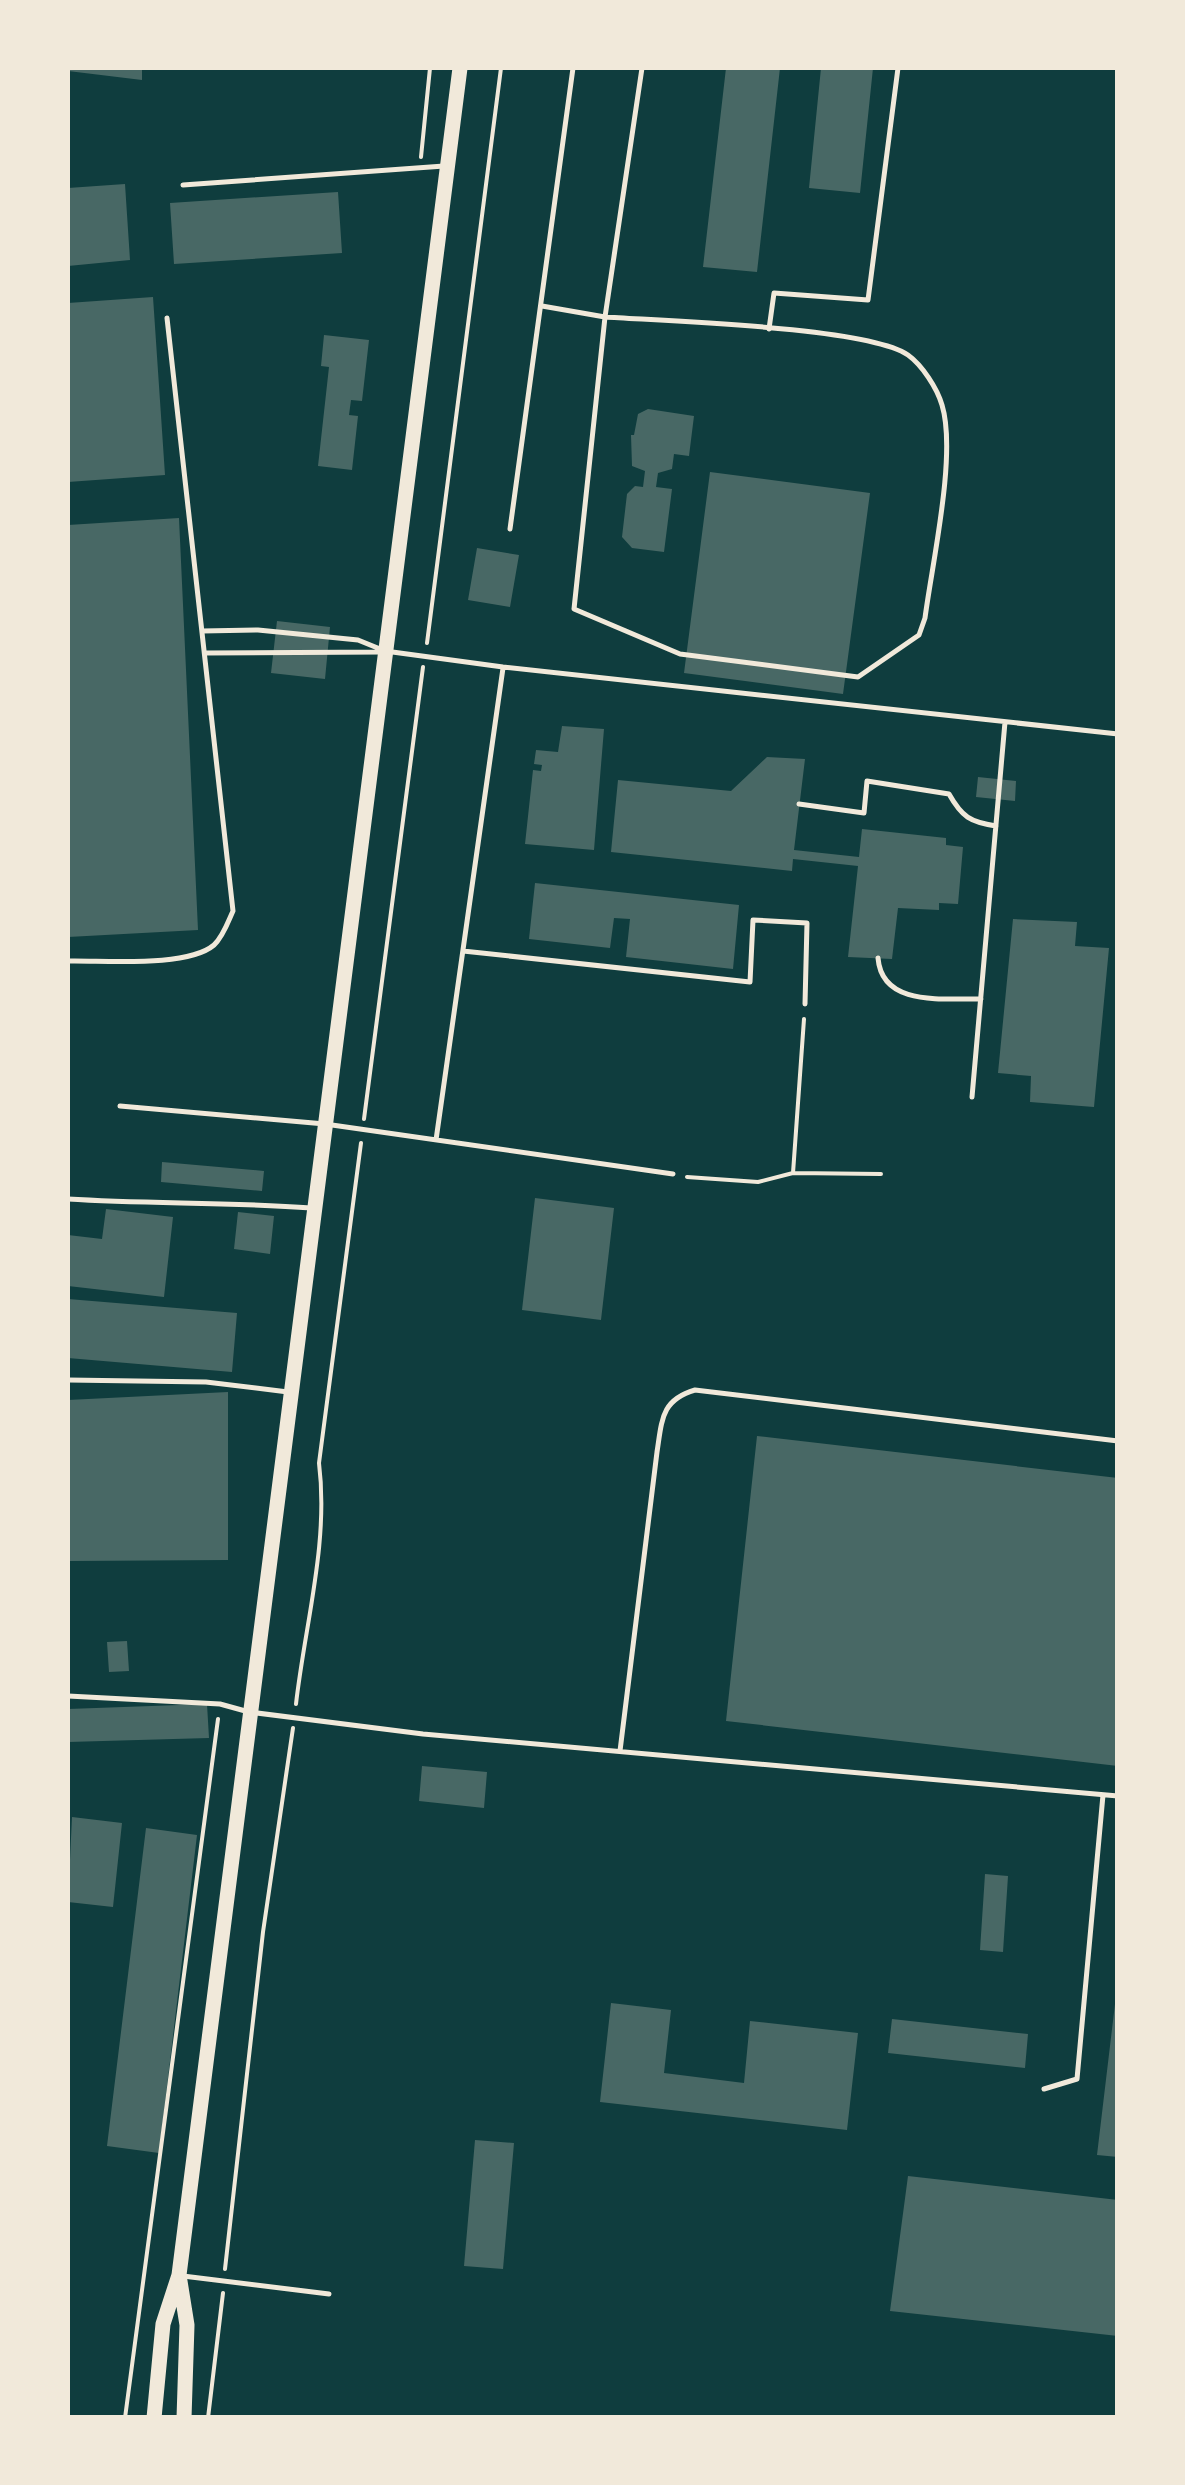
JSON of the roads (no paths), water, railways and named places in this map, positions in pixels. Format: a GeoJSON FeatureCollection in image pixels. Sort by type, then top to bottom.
{"type":"FeatureCollection","features":[{"type":"Feature","properties":{"kind":"main road"},"geometry":{"type":"LineString","coordinates":[[154,2418],[162,2324],[179,2276],[460,68]]}},
{"type":"Feature","properties":{"kind":"main road"},"geometry":{"type":"LineString","coordinates":[[179,2276],[187,2326],[184,2418]]}},
{"type":"Feature","properties":{"kind":"lane"},"geometry":{"type":"LineString","coordinates":[[510,529],[572,68]]}},
{"type":"Feature","properties":{"kind":"lane"},"geometry":{"type":"LineString","coordinates":[[540,306],[605,317],[769,329],[886,345],[909,356],[942,404],[947,439],[925,618],[919,635],[858,676],[680,654],[574,609],[605,317],[642,68]]}},
{"type":"Feature","properties":{"kind":"lane"},"geometry":{"type":"LineString","coordinates":[[769,329],[774,293],[868,300],[898,68]]}},
{"type":"Feature","properties":{"kind":"lane"},"geometry":{"type":"LineString","coordinates":[[182,185],[420,164],[448,166]]}},
{"type":"Feature","properties":{"kind":"lane"},"geometry":{"type":"LineString","coordinates":[[68,962],[172,958],[198,953],[214,944],[233,911],[167,318]]}},
{"type":"Feature","properties":{"kind":"lane"},"geometry":{"type":"LineString","coordinates":[[202,631],[258,630],[358,640],[386,652]]}},
{"type":"Feature","properties":{"kind":"lane"},"geometry":{"type":"LineString","coordinates":[[205,652],[386,652],[1118,734]]}},
{"type":"Feature","properties":{"kind":"lane"},"geometry":{"type":"LineString","coordinates":[[436,1140],[503,667]]}},
{"type":"Feature","properties":{"kind":"lane"},"geometry":{"type":"LineString","coordinates":[[972,1097],[1006,722]]}},
{"type":"Feature","properties":{"kind":"lane"},"geometry":{"type":"LineString","coordinates":[[799,804],[864,813],[866,781],[949,794],[960,813],[972,822],[996,826]]}},
{"type":"Feature","properties":{"kind":"lane"},"geometry":{"type":"LineString","coordinates":[[463,951],[750,982],[753,920],[807,923],[806,1004]]}},
{"type":"Feature","properties":{"kind":"lane"},"geometry":{"type":"LineString","coordinates":[[878,958],[879,976],[887,987],[904,994],[981,999]]}},
{"type":"Feature","properties":{"kind":"lane"},"geometry":{"type":"LineString","coordinates":[[120,1106],[325,1124],[673,1174]]}},
{"type":"Feature","properties":{"kind":"lane"},"geometry":{"type":"LineString","coordinates":[[68,1199],[171,1205],[222,1201],[314,1208]]}},
{"type":"Feature","properties":{"kind":"lane"},"geometry":{"type":"LineString","coordinates":[[68,1380],[206,1382],[290,1392]]}},
{"type":"Feature","properties":{"kind":"lane"},"geometry":{"type":"LineString","coordinates":[[620,1751],[657,1452],[665,1406],[678,1395],[696,1390],[1118,1441]]}},
{"type":"Feature","properties":{"kind":"lane"},"geometry":{"type":"LineString","coordinates":[[68,1696],[220,1704],[249,1712],[620,1751],[1118,1796]]}},
{"type":"Feature","properties":{"kind":"lane"},"geometry":{"type":"LineString","coordinates":[[1044,2089],[1077,2079],[1102,1795]]}},
{"type":"Feature","properties":{"kind":"lane"},"geometry":{"type":"LineString","coordinates":[[179,2276],[329,2294]]}}]}
